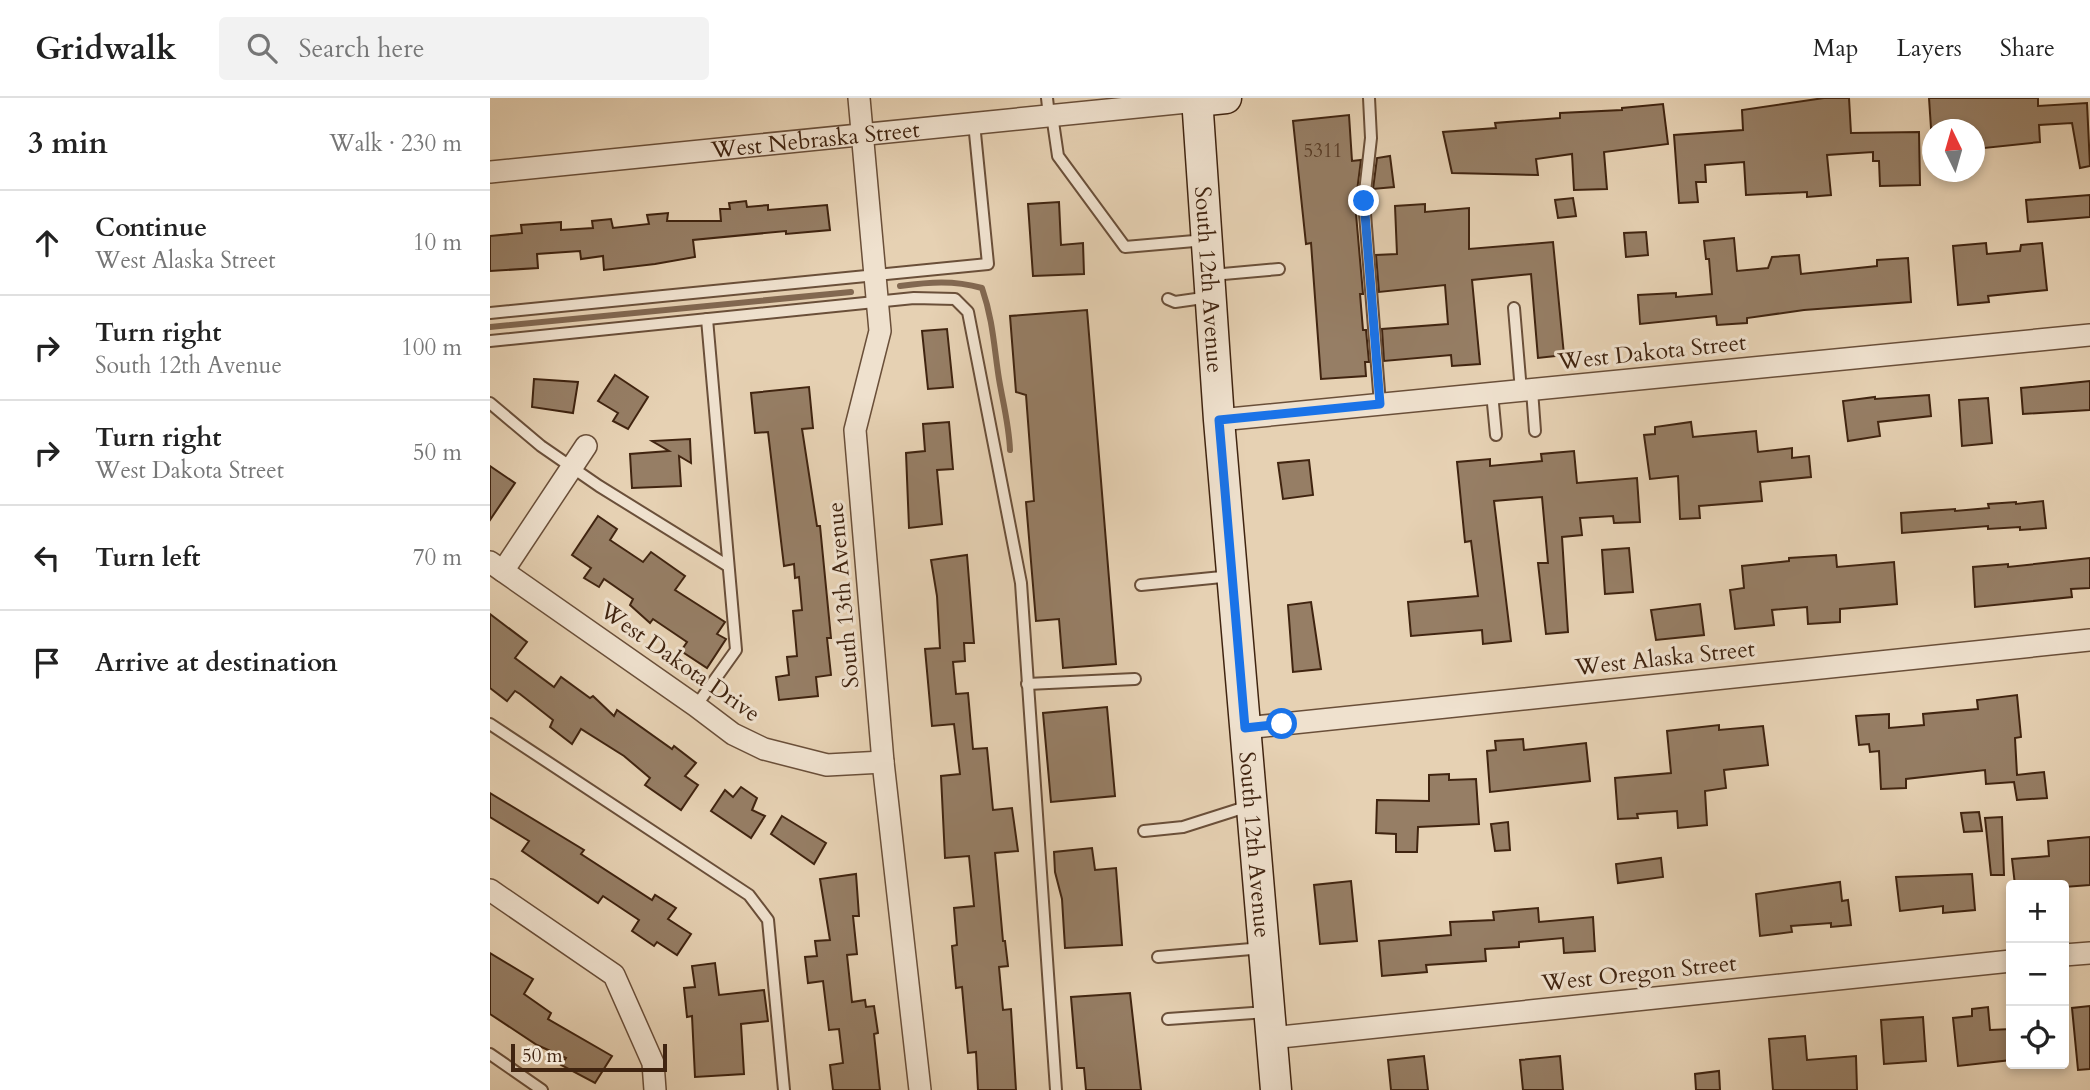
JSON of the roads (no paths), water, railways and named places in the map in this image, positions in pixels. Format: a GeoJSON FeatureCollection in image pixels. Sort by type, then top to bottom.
{"type":"FeatureCollection","features":[{"type":"Feature","properties":{"kind":"main road","name":"South 12th Avenue"},"geometry":{"type":"LineString","coordinates":[[1207,99],[1207,240],[1219,420],[1276,1090]]}},
{"type":"Feature","properties":{"kind":"street","name":"South 13th Avenue"},"geometry":{"type":"LineString","coordinates":[[859,98],[880,331],[855,430],[883,762],[920,1090]]}},
{"type":"Feature","properties":{"kind":"street","name":"West Nebraska Street"},"geometry":{"type":"LineString","coordinates":[[490,172],[974,123],[1049,110],[1119,103],[1207,99]]}},
{"type":"Feature","properties":{"kind":"street","name":"West Dakota Street"},"geometry":{"type":"LineString","coordinates":[[1219,420],[2090,335]]}},
{"type":"Feature","properties":{"kind":"street","name":"West Dakota Drive"},"geometry":{"type":"LineString","coordinates":[[586,446],[496,567],[733,734],[764,749],[827,765],[883,762]]}},
{"type":"Feature","properties":{"kind":"street","name":"West Alaska Street"},"geometry":{"type":"LineString","coordinates":[[1245,728],[2090,640]]}},
{"type":"Feature","properties":{"kind":"street"},"geometry":{"type":"LineString","coordinates":[[490,890],[614,975],[653,1063],[655,1090]]}},
{"type":"Feature","properties":{"kind":"street"},"geometry":{"type":"LineString","coordinates":[[2069,955],[2090,953]]}},
{"type":"Feature","properties":{"kind":"street","name":"West Oregon Street"},"geometry":{"type":"LineString","coordinates":[[1270,1025],[2006,961]]}},
{"type":"Feature","properties":{"kind":"lane"},"geometry":{"type":"LineString","coordinates":[[1369,98],[1371,138],[1364,201],[1380,404]]}},
{"type":"Feature","properties":{"kind":"lane"},"geometry":{"type":"LineString","coordinates":[[1049,110],[1058,156],[1125,247],[1207,240]]}},
{"type":"Feature","properties":{"kind":"lane"},"geometry":{"type":"LineString","coordinates":[[490,313],[988,264],[974,123]]}},
{"type":"Feature","properties":{"kind":"lane"},"geometry":{"type":"LineString","coordinates":[[1168,299],[1175,302],[1210,286],[1279,269]]}},
{"type":"Feature","properties":{"kind":"lane"},"geometry":{"type":"LineString","coordinates":[[490,341],[914,298],[956,299],[968,312],[1021,583],[1056,1090]]}},
{"type":"Feature","properties":{"kind":"lane"},"geometry":{"type":"LineString","coordinates":[[1514,308],[1535,431]]}},
{"type":"Feature","properties":{"kind":"lane"},"geometry":{"type":"LineString","coordinates":[[696,706],[736,650],[707,319]]}},
{"type":"Feature","properties":{"kind":"lane"},"geometry":{"type":"LineString","coordinates":[[1492,393],[1496,435]]}},
{"type":"Feature","properties":{"kind":"lane"},"geometry":{"type":"LineString","coordinates":[[490,403],[541,446],[728,566]]}},
{"type":"Feature","properties":{"kind":"lane"},"geometry":{"type":"LineString","coordinates":[[1141,585],[1232,576]]}},
{"type":"Feature","properties":{"kind":"lane"},"geometry":{"type":"LineString","coordinates":[[1027,684],[1135,679]]}},
{"type":"Feature","properties":{"kind":"lane"},"geometry":{"type":"LineString","coordinates":[[490,724],[749,895],[768,920],[785,1090]]}},
{"type":"Feature","properties":{"kind":"lane"},"geometry":{"type":"LineString","coordinates":[[1144,831],[1182,827],[1252,805]]}},
{"type":"Feature","properties":{"kind":"lane"},"geometry":{"type":"LineString","coordinates":[[1158,957],[1264,948]]}},
{"type":"Feature","properties":{"kind":"lane"},"geometry":{"type":"LineString","coordinates":[[1168,1020],[1270,1025]]}},
{"type":"Feature","properties":{"kind":"lane"},"geometry":{"type":"LineString","coordinates":[[490,1054],[542,1090]]}},
{"type":"Feature","properties":{"kind":"waterway"},"geometry":{"type":"LineString","coordinates":[[900,286],[941,282],[982,288],[991,322],[1010,450]]}},
{"type":"Feature","properties":{"kind":"waterway"},"geometry":{"type":"LineString","coordinates":[[490,327],[851,292]]}}]}
